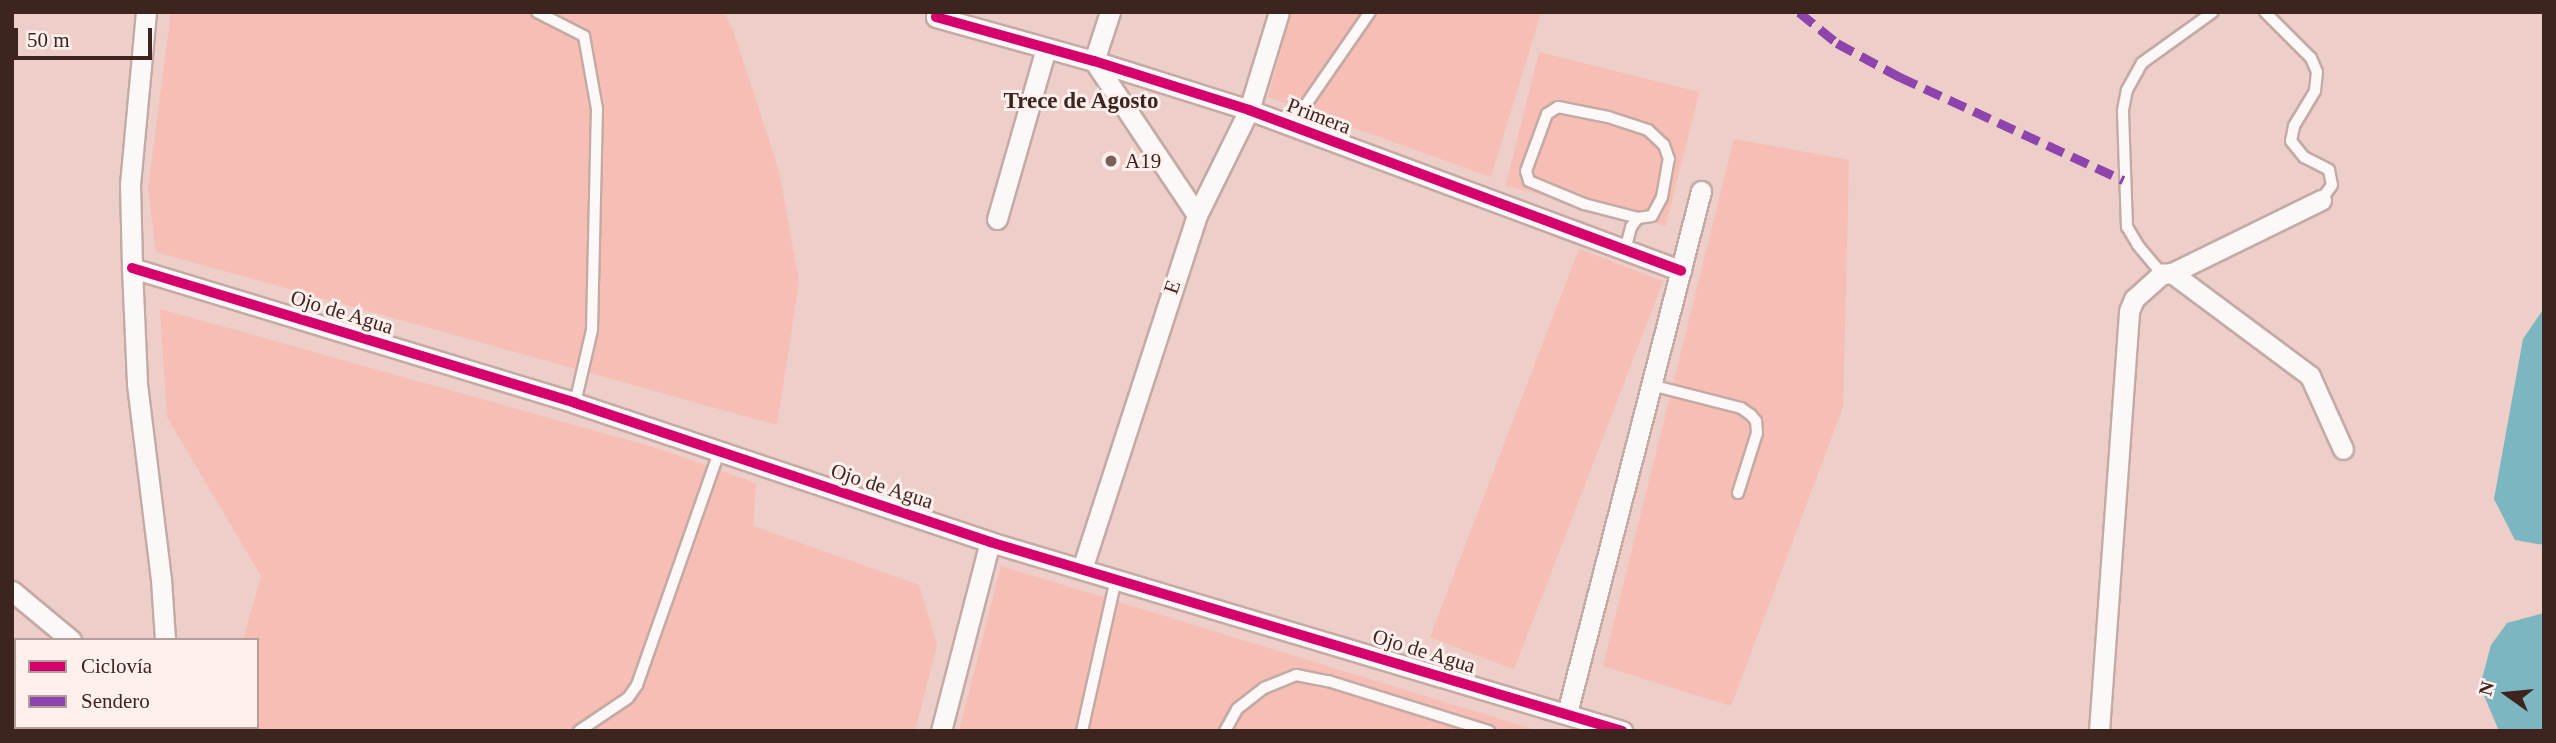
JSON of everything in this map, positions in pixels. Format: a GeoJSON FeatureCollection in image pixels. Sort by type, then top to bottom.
{"type":"FeatureCollection","features":[{"type":"Feature","properties":{"kind":"street"},"geometry":{"type":"LineString","coordinates":[[146,12],[130,184],[132,268],[137,384],[161,579],[165,638]]}},
{"type":"Feature","properties":{"kind":"street"},"geometry":{"type":"LineString","coordinates":[[1110,12],[1094,61],[1197,215]]}},
{"type":"Feature","properties":{"kind":"street","name":"E"},"geometry":{"type":"LineString","coordinates":[[1082,569],[1197,215],[1249,110],[1279,12]]}},
{"type":"Feature","properties":{"kind":"street","name":"Primera"},"geometry":{"type":"LineString","coordinates":[[937,15],[1249,110],[1681,271]]}},
{"type":"Feature","properties":{"kind":"street"},"geometry":{"type":"LineString","coordinates":[[998,219],[1046,48]]}},
{"type":"Feature","properties":{"kind":"street"},"geometry":{"type":"LineString","coordinates":[[1567,713],[1701,191]]}},
{"type":"Feature","properties":{"kind":"street"},"geometry":{"type":"LineString","coordinates":[[2099,731],[2129,311],[2134,299],[2167,274],[2321,200]]}},
{"type":"Feature","properties":{"kind":"street","name":"Ojo de Agua"},"geometry":{"type":"LineString","coordinates":[[132,268],[575,403],[990,542],[1622,731]]}},
{"type":"Feature","properties":{"kind":"street"},"geometry":{"type":"LineString","coordinates":[[2167,274],[2310,376],[2343,449]]}},
{"type":"Feature","properties":{"kind":"street"},"geometry":{"type":"LineString","coordinates":[[942,731],[990,542]]}},
{"type":"Feature","properties":{"kind":"street"},"geometry":{"type":"LineString","coordinates":[[12,591],[69,638]]}},
{"type":"Feature","properties":{"kind":"lane"},"geometry":{"type":"LineString","coordinates":[[537,12],[584,36],[597,109],[592,330],[575,403]]}},
{"type":"Feature","properties":{"kind":"lane"},"geometry":{"type":"LineString","coordinates":[[1290,126],[1370,12]]}},
{"type":"Feature","properties":{"kind":"lane"},"geometry":{"type":"LineString","coordinates":[[2167,274],[2138,245],[2127,227],[2123,110],[2127,90],[2143,63],[2213,12]]}},
{"type":"Feature","properties":{"kind":"lane"},"geometry":{"type":"LineString","coordinates":[[2265,12],[2311,58],[2316,72],[2315,90],[2294,126],[2291,141],[2304,157],[2329,170],[2332,185],[2321,200]]}},
{"type":"Feature","properties":{"kind":"lane"},"geometry":{"type":"LineString","coordinates":[[1625,250],[1632,226],[1638,218],[1652,216],[1662,198],[1669,159],[1664,145],[1648,130],[1608,117],[1558,107],[1547,114],[1526,171],[1529,181],[1584,204],[1638,218]]}},
{"type":"Feature","properties":{"kind":"lane"},"geometry":{"type":"LineString","coordinates":[[1651,385],[1741,408],[1756,421],[1757,433],[1738,493]]}},
{"type":"Feature","properties":{"kind":"lane"},"geometry":{"type":"LineString","coordinates":[[579,731],[628,698],[636,685],[719,452]]}},
{"type":"Feature","properties":{"kind":"lane"},"geometry":{"type":"LineString","coordinates":[[1082,731],[1116,579]]}},
{"type":"Feature","properties":{"kind":"lane"},"geometry":{"type":"LineString","coordinates":[[1225,731],[1237,709],[1264,688],[1296,675],[1328,681],[1489,731]]}},
{"type":"Feature","properties":{"kind":"shaded area"},"geometry":{"type":"Polygon","coordinates":[[[171,12],[723,12],[733,30],[779,171],[799,282],[777,425],[156,252],[148,189],[171,12]]]}},
{"type":"Feature","properties":{"kind":"shaded area"},"geometry":{"type":"Polygon","coordinates":[[[1291,12],[1541,12],[1491,177],[1268,97],[1291,12]]]}},
{"type":"Feature","properties":{"kind":"shaded area"},"geometry":{"type":"Polygon","coordinates":[[[1539,52],[1699,92],[1666,226],[1506,186],[1539,52]]]}},
{"type":"Feature","properties":{"kind":"shaded area"},"geometry":{"type":"Polygon","coordinates":[[[1734,139],[1849,160],[1843,407],[1731,706],[1603,666],[1734,139]]]}},
{"type":"Feature","properties":{"kind":"shaded area"},"geometry":{"type":"Polygon","coordinates":[[[1579,249],[1663,281],[1514,670],[1430,637],[1579,249]]]}},
{"type":"Feature","properties":{"kind":"shaded area"},"geometry":{"type":"Polygon","coordinates":[[[160,309],[653,447],[756,483],[753,526],[919,585],[937,645],[915,731],[204,731],[259,729],[259,638],[244,638],[261,576],[167,417],[160,309]]]}},
{"type":"Feature","properties":{"kind":"shaded area"},"geometry":{"type":"Polygon","coordinates":[[[1001,566],[1539,731],[959,731],[1001,566]]]}},
{"type":"Feature","properties":{"kind":"water"},"geometry":{"type":"Polygon","coordinates":[[[2544,308],[2544,545],[2515,540],[2494,499],[2523,339],[2544,308]]]}},
{"type":"Feature","properties":{"kind":"water"},"geometry":{"type":"Polygon","coordinates":[[[2544,613],[2544,731],[2499,731],[2480,686],[2491,645],[2507,623],[2544,613]]]}},
{"type":"Feature","properties":{"kind":"marked path"},"geometry":{"type":"LineString","coordinates":[[1799,12],[1837,43],[1900,77],[2123,180]]}},
{"type":"Feature","properties":{"kind":"cycle path"},"geometry":{"type":"LineString","coordinates":[[938,12],[936,17],[1094,61],[1249,110],[1681,271]]}},
{"type":"Feature","properties":{"kind":"cycle path"},"geometry":{"type":"LineString","coordinates":[[132,268],[575,403],[990,542],[1622,731]]}},
{"type":"Feature","properties":{"kind":"place","name":"A19"},"geometry":{"type":"Point","coordinates":[1111,161]}},
{"type":"Feature","properties":{"kind":"district","name":"Trece de Agosto"},"geometry":{"type":"Point","coordinates":[1081,101]}}]}
